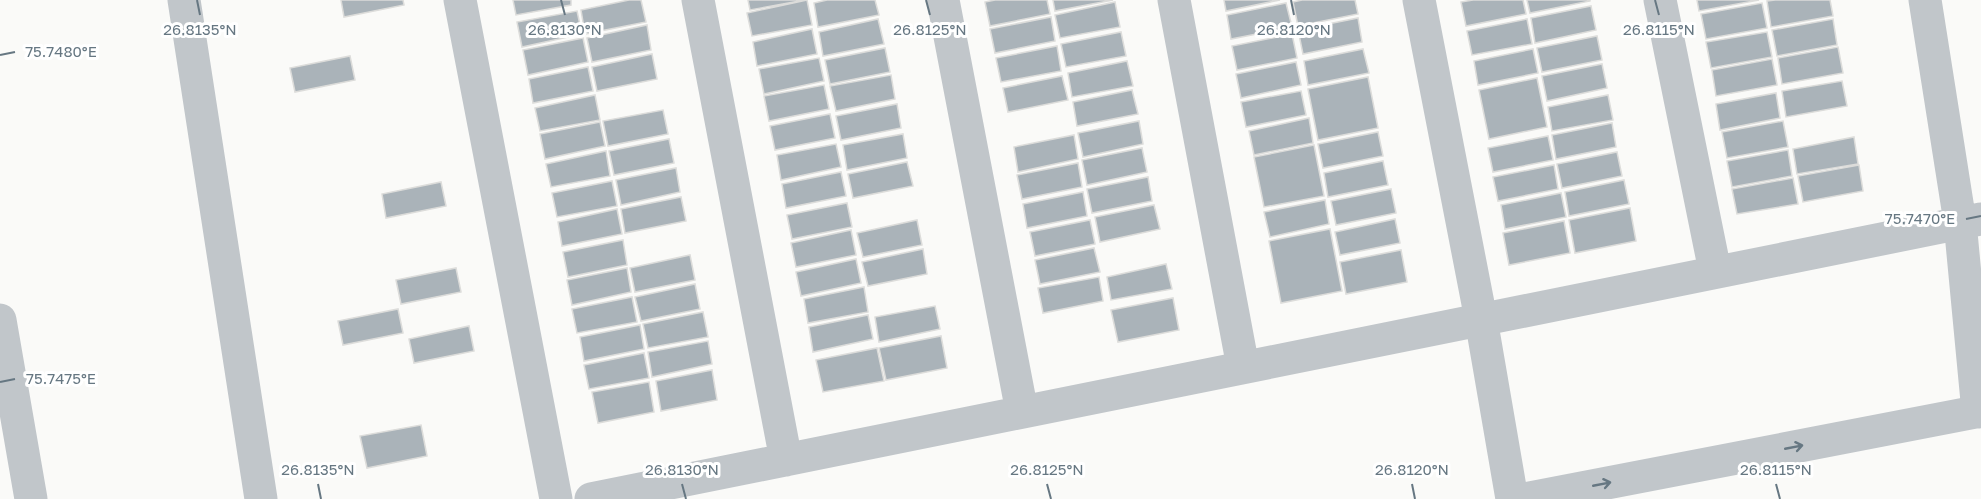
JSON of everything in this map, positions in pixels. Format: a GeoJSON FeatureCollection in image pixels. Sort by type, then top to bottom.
{"type":"FeatureCollection","features":[{"type":"Feature","properties":{"kind":"street"},"geometry":{"type":"LineString","coordinates":[[184,0],[261,499]]}},
{"type":"Feature","properties":{"kind":"street"},"geometry":{"type":"LineString","coordinates":[[460,0],[556,499]]}},
{"type":"Feature","properties":{"kind":"street"},"geometry":{"type":"LineString","coordinates":[[698,0],[786,460]]}},
{"type":"Feature","properties":{"kind":"street"},"geometry":{"type":"LineString","coordinates":[[944,0],[1022,412]]}},
{"type":"Feature","properties":{"kind":"street"},"geometry":{"type":"LineString","coordinates":[[1174,0],[1243,367]]}},
{"type":"Feature","properties":{"kind":"street"},"geometry":{"type":"LineString","coordinates":[[1419,0],[1481,319],[1512,499]]}},
{"type":"Feature","properties":{"kind":"street"},"geometry":{"type":"LineString","coordinates":[[1660,0],[1715,272]]}},
{"type":"Feature","properties":{"kind":"street"},"geometry":{"type":"LineString","coordinates":[[1524,499],[1980,412],[1971,220],[1925,0]]}},
{"type":"Feature","properties":{"kind":"street"},"geometry":{"type":"LineString","coordinates":[[591,499],[1971,220]]}},
{"type":"Feature","properties":{"kind":"street"},"geometry":{"type":"LineString","coordinates":[[0,320],[31,499]]}},
{"type":"Feature","properties":{"kind":"building"},"geometry":{"type":"Polygon","coordinates":[[[341,0],[403,0],[404,5],[344,17],[341,0]]]}},
{"type":"Feature","properties":{"kind":"building"},"geometry":{"type":"Polygon","coordinates":[[[513,0],[571,0],[571,5],[516,15],[513,0]]]}},
{"type":"Feature","properties":{"kind":"building"},"geometry":{"type":"Polygon","coordinates":[[[629,0],[641,0],[646,22],[585,34],[581,10],[629,0]]]}},
{"type":"Feature","properties":{"kind":"building"},"geometry":{"type":"Polygon","coordinates":[[[748,0],[805,0],[750,10],[748,0]]]}},
{"type":"Feature","properties":{"kind":"building"},"geometry":{"type":"Polygon","coordinates":[[[807,0],[812,25],[752,36],[747,13],[807,0]]]}},
{"type":"Feature","properties":{"kind":"building"},"geometry":{"type":"Polygon","coordinates":[[[827,0],[875,0],[879,15],[818,27],[814,3],[827,0]]]}},
{"type":"Feature","properties":{"kind":"building"},"geometry":{"type":"Polygon","coordinates":[[[1047,0],[1050,14],[990,26],[985,2],[1047,0]]]}},
{"type":"Feature","properties":{"kind":"building"},"geometry":{"type":"Polygon","coordinates":[[[1053,0],[1113,0],[1055,11],[1053,0]]]}},
{"type":"Feature","properties":{"kind":"building"},"geometry":{"type":"Polygon","coordinates":[[[1224,0],[1280,0],[1226,11],[1224,0]]]}},
{"type":"Feature","properties":{"kind":"building"},"geometry":{"type":"Polygon","coordinates":[[[1355,0],[1358,14],[1298,26],[1293,2],[1355,0]]]}},
{"type":"Feature","properties":{"kind":"building"},"geometry":{"type":"Polygon","coordinates":[[[1523,0],[1526,14],[1466,26],[1461,2],[1523,0]]]}},
{"type":"Feature","properties":{"kind":"building"},"geometry":{"type":"Polygon","coordinates":[[[1527,0],[1590,0],[1590,1],[1530,13],[1527,0]]]}},
{"type":"Feature","properties":{"kind":"building"},"geometry":{"type":"Polygon","coordinates":[[[1697,0],[1759,0],[1699,11],[1697,0]]]}},
{"type":"Feature","properties":{"kind":"building"},"geometry":{"type":"Polygon","coordinates":[[[1830,0],[1833,16],[1771,27],[1767,1],[1830,0]]]}},
{"type":"Feature","properties":{"kind":"building"},"geometry":{"type":"Polygon","coordinates":[[[1115,2],[1120,27],[1060,38],[1055,15],[1115,2]]]}},
{"type":"Feature","properties":{"kind":"building"},"geometry":{"type":"Polygon","coordinates":[[[1286,3],[1292,27],[1231,39],[1227,15],[1286,3]]]}},
{"type":"Feature","properties":{"kind":"building"},"geometry":{"type":"Polygon","coordinates":[[[1762,3],[1767,28],[1706,39],[1701,14],[1762,3]]]}},
{"type":"Feature","properties":{"kind":"building"},"geometry":{"type":"Polygon","coordinates":[[[1591,6],[1596,30],[1535,43],[1531,18],[1591,6]]]}},
{"type":"Feature","properties":{"kind":"building"},"geometry":{"type":"Polygon","coordinates":[[[577,11],[582,34],[522,47],[517,22],[577,11]]]}},
{"type":"Feature","properties":{"kind":"building"},"geometry":{"type":"Polygon","coordinates":[[[1051,17],[1055,41],[995,53],[990,29],[1051,17]]]}},
{"type":"Feature","properties":{"kind":"building"},"geometry":{"type":"Polygon","coordinates":[[[1358,18],[1362,42],[1303,54],[1298,30],[1358,18]]]}},
{"type":"Feature","properties":{"kind":"building"},"geometry":{"type":"Polygon","coordinates":[[[878,19],[884,44],[823,56],[819,32],[878,19]]]}},
{"type":"Feature","properties":{"kind":"building"},"geometry":{"type":"Polygon","coordinates":[[[1527,19],[1532,44],[1472,55],[1467,31],[1527,19]]]}},
{"type":"Feature","properties":{"kind":"building"},"geometry":{"type":"Polygon","coordinates":[[[1833,19],[1837,45],[1777,56],[1772,30],[1833,19]]]}},
{"type":"Feature","properties":{"kind":"building"},"geometry":{"type":"Polygon","coordinates":[[[647,25],[651,50],[592,62],[587,38],[647,25]]]}},
{"type":"Feature","properties":{"kind":"building"},"geometry":{"type":"Polygon","coordinates":[[[812,29],[817,54],[757,66],[753,42],[812,29]]]}},
{"type":"Feature","properties":{"kind":"building"},"geometry":{"type":"Polygon","coordinates":[[[1121,32],[1126,56],[1066,67],[1061,44],[1121,32]]]}},
{"type":"Feature","properties":{"kind":"building"},"geometry":{"type":"Polygon","coordinates":[[[1767,32],[1772,57],[1711,68],[1706,42],[1767,32]]]}},
{"type":"Feature","properties":{"kind":"building"},"geometry":{"type":"Polygon","coordinates":[[[1292,34],[1297,58],[1237,70],[1232,46],[1292,34]]]}},
{"type":"Feature","properties":{"kind":"building"},"geometry":{"type":"Polygon","coordinates":[[[1597,36],[1602,60],[1542,72],[1537,48],[1597,36]]]}},
{"type":"Feature","properties":{"kind":"building"},"geometry":{"type":"Polygon","coordinates":[[[583,38],[588,62],[528,75],[523,50],[583,38]]]}},
{"type":"Feature","properties":{"kind":"building"},"geometry":{"type":"Polygon","coordinates":[[[1057,46],[1061,71],[1001,82],[996,58],[1057,46]]]}},
{"type":"Feature","properties":{"kind":"building"},"geometry":{"type":"Polygon","coordinates":[[[1838,47],[1843,73],[1782,84],[1778,58],[1838,47]]]}},
{"type":"Feature","properties":{"kind":"building"},"geometry":{"type":"Polygon","coordinates":[[[885,48],[890,72],[830,84],[825,60],[885,48]]]}},
{"type":"Feature","properties":{"kind":"building"},"geometry":{"type":"Polygon","coordinates":[[[1363,49],[1369,73],[1308,85],[1304,61],[1363,49]]]}},
{"type":"Feature","properties":{"kind":"building"},"geometry":{"type":"Polygon","coordinates":[[[1533,49],[1538,73],[1478,85],[1474,61],[1533,49]]]}},
{"type":"Feature","properties":{"kind":"building"},"geometry":{"type":"Polygon","coordinates":[[[652,54],[657,79],[597,91],[592,67],[652,54]]]}},
{"type":"Feature","properties":{"kind":"building"},"geometry":{"type":"Polygon","coordinates":[[[350,56],[355,80],[295,92],[290,68],[350,56]]]}},
{"type":"Feature","properties":{"kind":"building"},"geometry":{"type":"Polygon","coordinates":[[[819,58],[824,81],[764,94],[759,69],[819,58]]]}},
{"type":"Feature","properties":{"kind":"building"},"geometry":{"type":"Polygon","coordinates":[[[1772,59],[1777,85],[1716,96],[1712,70],[1772,59]]]}},
{"type":"Feature","properties":{"kind":"building"},"geometry":{"type":"Polygon","coordinates":[[[1127,61],[1133,86],[1072,97],[1068,73],[1127,61]]]}},
{"type":"Feature","properties":{"kind":"building"},"geometry":{"type":"Polygon","coordinates":[[[1296,62],[1301,85],[1241,98],[1236,74],[1296,62]]]}},
{"type":"Feature","properties":{"kind":"building"},"geometry":{"type":"Polygon","coordinates":[[[1602,64],[1607,88],[1547,101],[1542,76],[1602,64]]]}},
{"type":"Feature","properties":{"kind":"building"},"geometry":{"type":"Polygon","coordinates":[[[588,67],[593,91],[533,103],[529,79],[588,67]]]}},
{"type":"Feature","properties":{"kind":"building"},"geometry":{"type":"Polygon","coordinates":[[[891,75],[895,99],[836,111],[830,86],[891,75]]]}},
{"type":"Feature","properties":{"kind":"building"},"geometry":{"type":"Polygon","coordinates":[[[1062,76],[1068,100],[1008,112],[1003,88],[1062,76]]]}},
{"type":"Feature","properties":{"kind":"building"},"geometry":{"type":"Polygon","coordinates":[[[1368,77],[1378,128],[1318,140],[1308,89],[1368,77]]]}},
{"type":"Feature","properties":{"kind":"building"},"geometry":{"type":"Polygon","coordinates":[[[1537,78],[1547,127],[1489,139],[1479,90],[1537,78]]]}},
{"type":"Feature","properties":{"kind":"building"},"geometry":{"type":"Polygon","coordinates":[[[1842,81],[1847,106],[1786,117],[1782,91],[1842,81]]]}},
{"type":"Feature","properties":{"kind":"building"},"geometry":{"type":"Polygon","coordinates":[[[824,85],[829,109],[769,121],[764,96],[824,85]]]}},
{"type":"Feature","properties":{"kind":"building"},"geometry":{"type":"Polygon","coordinates":[[[1132,90],[1138,114],[1077,126],[1073,102],[1132,90]]]}},
{"type":"Feature","properties":{"kind":"building"},"geometry":{"type":"Polygon","coordinates":[[[1301,91],[1306,115],[1246,127],[1241,102],[1301,91]]]}},
{"type":"Feature","properties":{"kind":"building"},"geometry":{"type":"Polygon","coordinates":[[[1776,93],[1780,118],[1720,130],[1716,104],[1776,93]]]}},
{"type":"Feature","properties":{"kind":"building"},"geometry":{"type":"Polygon","coordinates":[[[595,95],[600,120],[540,131],[535,108],[595,95]]]}},
{"type":"Feature","properties":{"kind":"building"},"geometry":{"type":"Polygon","coordinates":[[[1608,95],[1613,120],[1552,131],[1548,107],[1608,95]]]}},
{"type":"Feature","properties":{"kind":"building"},"geometry":{"type":"Polygon","coordinates":[[[897,104],[901,128],[841,140],[836,116],[897,104]]]}},
{"type":"Feature","properties":{"kind":"building"},"geometry":{"type":"Polygon","coordinates":[[[663,110],[668,134],[608,146],[603,121],[663,110]]]}},
{"type":"Feature","properties":{"kind":"building"},"geometry":{"type":"Polygon","coordinates":[[[830,114],[835,138],[775,150],[770,126],[830,114]]]}},
{"type":"Feature","properties":{"kind":"building"},"geometry":{"type":"Polygon","coordinates":[[[1309,118],[1313,143],[1254,155],[1249,131],[1309,118]]]}},
{"type":"Feature","properties":{"kind":"building"},"geometry":{"type":"Polygon","coordinates":[[[1139,121],[1143,144],[1083,157],[1078,133],[1139,121]]]}},
{"type":"Feature","properties":{"kind":"building"},"geometry":{"type":"Polygon","coordinates":[[[1783,121],[1788,147],[1727,158],[1722,132],[1783,121]]]}},
{"type":"Feature","properties":{"kind":"building"},"geometry":{"type":"Polygon","coordinates":[[[600,122],[605,146],[545,159],[540,134],[600,122]]]}},
{"type":"Feature","properties":{"kind":"building"},"geometry":{"type":"Polygon","coordinates":[[[1612,123],[1616,147],[1556,159],[1552,135],[1612,123]]]}},
{"type":"Feature","properties":{"kind":"building"},"geometry":{"type":"Polygon","coordinates":[[[1378,132],[1383,156],[1323,168],[1318,144],[1378,132]]]}},
{"type":"Feature","properties":{"kind":"building"},"geometry":{"type":"Polygon","coordinates":[[[903,134],[907,158],[847,170],[843,145],[903,134]]]}},
{"type":"Feature","properties":{"kind":"building"},"geometry":{"type":"Polygon","coordinates":[[[1074,135],[1078,159],[1018,172],[1014,147],[1074,135]]]}},
{"type":"Feature","properties":{"kind":"building"},"geometry":{"type":"Polygon","coordinates":[[[1548,136],[1553,160],[1493,172],[1488,148],[1548,136]]]}},
{"type":"Feature","properties":{"kind":"building"},"geometry":{"type":"Polygon","coordinates":[[[1854,137],[1858,164],[1797,174],[1793,149],[1854,137]]]}},
{"type":"Feature","properties":{"kind":"building"},"geometry":{"type":"Polygon","coordinates":[[[669,139],[674,163],[614,175],[609,151],[669,139]]]}},
{"type":"Feature","properties":{"kind":"building"},"geometry":{"type":"Polygon","coordinates":[[[836,144],[841,167],[781,180],[777,155],[836,144]]]}},
{"type":"Feature","properties":{"kind":"building"},"geometry":{"type":"Polygon","coordinates":[[[1314,145],[1324,196],[1264,207],[1254,157],[1314,145]]]}},
{"type":"Feature","properties":{"kind":"building"},"geometry":{"type":"Polygon","coordinates":[[[1142,148],[1147,172],[1087,185],[1082,160],[1142,148]]]}},
{"type":"Feature","properties":{"kind":"building"},"geometry":{"type":"Polygon","coordinates":[[[1788,150],[1792,176],[1732,187],[1727,161],[1788,150]]]}},
{"type":"Feature","properties":{"kind":"building"},"geometry":{"type":"Polygon","coordinates":[[[606,151],[610,176],[551,187],[546,164],[606,151]]]}},
{"type":"Feature","properties":{"kind":"building"},"geometry":{"type":"Polygon","coordinates":[[[1617,152],[1622,176],[1562,188],[1557,164],[1617,152]]]}},
{"type":"Feature","properties":{"kind":"building"},"geometry":{"type":"Polygon","coordinates":[[[1383,161],[1388,185],[1328,197],[1324,173],[1383,161]]]}},
{"type":"Feature","properties":{"kind":"building"},"geometry":{"type":"Polygon","coordinates":[[[907,162],[913,186],[853,198],[848,174],[907,162]]]}},
{"type":"Feature","properties":{"kind":"building"},"geometry":{"type":"Polygon","coordinates":[[[1078,163],[1082,187],[1022,199],[1017,175],[1078,163]]]}},
{"type":"Feature","properties":{"kind":"building"},"geometry":{"type":"Polygon","coordinates":[[[1554,165],[1558,189],[1498,201],[1493,177],[1554,165]]]}},
{"type":"Feature","properties":{"kind":"building"},"geometry":{"type":"Polygon","coordinates":[[[1859,165],[1863,191],[1803,202],[1798,176],[1859,165]]]}},
{"type":"Feature","properties":{"kind":"building"},"geometry":{"type":"Polygon","coordinates":[[[676,168],[680,192],[621,205],[616,180],[676,168]]]}},
{"type":"Feature","properties":{"kind":"building"},"geometry":{"type":"Polygon","coordinates":[[[841,172],[846,196],[786,208],[782,184],[841,172]]]}},
{"type":"Feature","properties":{"kind":"building"},"geometry":{"type":"Polygon","coordinates":[[[1148,177],[1152,201],[1092,213],[1087,189],[1148,177]]]}},
{"type":"Feature","properties":{"kind":"building"},"geometry":{"type":"Polygon","coordinates":[[[1793,178],[1798,204],[1737,214],[1732,189],[1793,178]]]}},
{"type":"Feature","properties":{"kind":"building"},"geometry":{"type":"Polygon","coordinates":[[[1624,180],[1629,204],[1569,216],[1565,192],[1624,180]]]}},
{"type":"Feature","properties":{"kind":"building"},"geometry":{"type":"Polygon","coordinates":[[[612,181],[617,206],[557,217],[552,193],[612,181]]]}},
{"type":"Feature","properties":{"kind":"building"},"geometry":{"type":"Polygon","coordinates":[[[441,182],[446,206],[386,218],[382,194],[441,182]]]}},
{"type":"Feature","properties":{"kind":"building"},"geometry":{"type":"Polygon","coordinates":[[[1391,189],[1396,213],[1336,225],[1331,201],[1391,189]]]}},
{"type":"Feature","properties":{"kind":"building"},"geometry":{"type":"Polygon","coordinates":[[[1083,192],[1087,216],[1027,228],[1023,204],[1083,192]]]}},
{"type":"Feature","properties":{"kind":"building"},"geometry":{"type":"Polygon","coordinates":[[[1561,193],[1566,217],[1505,229],[1501,205],[1561,193]]]}},
{"type":"Feature","properties":{"kind":"building"},"geometry":{"type":"Polygon","coordinates":[[[681,197],[686,221],[625,233],[621,209],[681,197]]]}},
{"type":"Feature","properties":{"kind":"building"},"geometry":{"type":"Polygon","coordinates":[[[1325,200],[1329,224],[1270,237],[1264,212],[1325,200]]]}},
{"type":"Feature","properties":{"kind":"building"},"geometry":{"type":"Polygon","coordinates":[[[847,203],[852,227],[792,239],[787,215],[847,203]]]}},
{"type":"Feature","properties":{"kind":"building"},"geometry":{"type":"Polygon","coordinates":[[[1154,205],[1160,229],[1100,242],[1095,217],[1154,205]]]}},
{"type":"Feature","properties":{"kind":"building"},"geometry":{"type":"Polygon","coordinates":[[[1630,208],[1636,241],[1575,253],[1569,220],[1630,208]]]}},
{"type":"Feature","properties":{"kind":"building"},"geometry":{"type":"Polygon","coordinates":[[[617,209],[622,234],[562,246],[558,222],[617,209]]]}},
{"type":"Feature","properties":{"kind":"building"},"geometry":{"type":"Polygon","coordinates":[[[1395,219],[1400,243],[1340,255],[1335,232],[1395,219]]]}},
{"type":"Feature","properties":{"kind":"building"},"geometry":{"type":"Polygon","coordinates":[[[917,220],[922,245],[863,257],[857,233],[917,220]]]}},
{"type":"Feature","properties":{"kind":"building"},"geometry":{"type":"Polygon","coordinates":[[[1090,220],[1095,244],[1035,256],[1030,232],[1090,220]]]}},
{"type":"Feature","properties":{"kind":"building"},"geometry":{"type":"Polygon","coordinates":[[[1564,221],[1570,253],[1509,265],[1503,233],[1564,221]]]}},
{"type":"Feature","properties":{"kind":"building"},"geometry":{"type":"Polygon","coordinates":[[[1330,229],[1342,291],[1281,303],[1269,241],[1330,229]]]}},
{"type":"Feature","properties":{"kind":"building"},"geometry":{"type":"Polygon","coordinates":[[[851,230],[856,255],[796,267],[791,243],[851,230]]]}},
{"type":"Feature","properties":{"kind":"building"},"geometry":{"type":"Polygon","coordinates":[[[623,240],[627,265],[568,277],[563,252],[623,240]]]}},
{"type":"Feature","properties":{"kind":"building"},"geometry":{"type":"Polygon","coordinates":[[[1094,248],[1100,272],[1040,284],[1035,260],[1094,248]]]}},
{"type":"Feature","properties":{"kind":"building"},"geometry":{"type":"Polygon","coordinates":[[[923,249],[927,274],[868,286],[862,262],[923,249]]]}},
{"type":"Feature","properties":{"kind":"building"},"geometry":{"type":"Polygon","coordinates":[[[1401,250],[1407,282],[1346,294],[1340,262],[1401,250]]]}},
{"type":"Feature","properties":{"kind":"building"},"geometry":{"type":"Polygon","coordinates":[[[690,255],[695,280],[635,292],[630,268],[690,255]]]}},
{"type":"Feature","properties":{"kind":"building"},"geometry":{"type":"Polygon","coordinates":[[[856,259],[861,283],[801,296],[796,272],[856,259]]]}},
{"type":"Feature","properties":{"kind":"building"},"geometry":{"type":"Polygon","coordinates":[[[1166,264],[1172,289],[1111,300],[1107,277],[1166,264]]]}},
{"type":"Feature","properties":{"kind":"building"},"geometry":{"type":"Polygon","coordinates":[[[456,268],[461,292],[401,304],[396,280],[456,268]]]}},
{"type":"Feature","properties":{"kind":"building"},"geometry":{"type":"Polygon","coordinates":[[[627,268],[631,292],[572,305],[567,280],[627,268]]]}},
{"type":"Feature","properties":{"kind":"building"},"geometry":{"type":"Polygon","coordinates":[[[1099,277],[1103,301],[1043,313],[1038,288],[1099,277]]]}},
{"type":"Feature","properties":{"kind":"building"},"geometry":{"type":"Polygon","coordinates":[[[695,284],[700,309],[641,321],[635,297],[695,284]]]}},
{"type":"Feature","properties":{"kind":"building"},"geometry":{"type":"Polygon","coordinates":[[[864,287],[868,312],[808,323],[804,299],[864,287]]]}},
{"type":"Feature","properties":{"kind":"building"},"geometry":{"type":"Polygon","coordinates":[[[632,297],[637,322],[577,333],[572,309],[632,297]]]}},
{"type":"Feature","properties":{"kind":"building"},"geometry":{"type":"Polygon","coordinates":[[[1173,298],[1179,330],[1118,342],[1111,310],[1173,298]]]}},
{"type":"Feature","properties":{"kind":"building"},"geometry":{"type":"Polygon","coordinates":[[[935,306],[940,329],[879,342],[875,317],[935,306]]]}},
{"type":"Feature","properties":{"kind":"building"},"geometry":{"type":"Polygon","coordinates":[[[398,309],[403,333],[343,345],[338,321],[398,309]]]}},
{"type":"Feature","properties":{"kind":"building"},"geometry":{"type":"Polygon","coordinates":[[[703,312],[708,337],[648,348],[643,324],[703,312]]]}},
{"type":"Feature","properties":{"kind":"building"},"geometry":{"type":"Polygon","coordinates":[[[868,315],[873,339],[813,352],[809,327],[868,315]]]}},
{"type":"Feature","properties":{"kind":"building"},"geometry":{"type":"Polygon","coordinates":[[[640,325],[644,349],[584,361],[580,337],[640,325]]]}},
{"type":"Feature","properties":{"kind":"building"},"geometry":{"type":"Polygon","coordinates":[[[469,326],[474,351],[414,363],[409,339],[469,326]]]}},
{"type":"Feature","properties":{"kind":"building"},"geometry":{"type":"Polygon","coordinates":[[[941,336],[947,368],[886,380],[879,348],[941,336]]]}},
{"type":"Feature","properties":{"kind":"building"},"geometry":{"type":"Polygon","coordinates":[[[708,341],[712,364],[652,377],[648,352],[708,341]]]}},
{"type":"Feature","properties":{"kind":"building"},"geometry":{"type":"Polygon","coordinates":[[[877,348],[884,381],[823,392],[816,360],[877,348]]]}},
{"type":"Feature","properties":{"kind":"building"},"geometry":{"type":"Polygon","coordinates":[[[644,353],[649,378],[589,389],[584,365],[644,353]]]}},
{"type":"Feature","properties":{"kind":"building"},"geometry":{"type":"Polygon","coordinates":[[[712,370],[717,400],[661,411],[656,381],[712,370]]]}},
{"type":"Feature","properties":{"kind":"building"},"geometry":{"type":"Polygon","coordinates":[[[649,382],[654,412],[598,423],[592,392],[649,382]]]}},
{"type":"Feature","properties":{"kind":"building"},"geometry":{"type":"Polygon","coordinates":[[[421,425],[427,456],[367,468],[360,436],[421,425]]]}}]}
